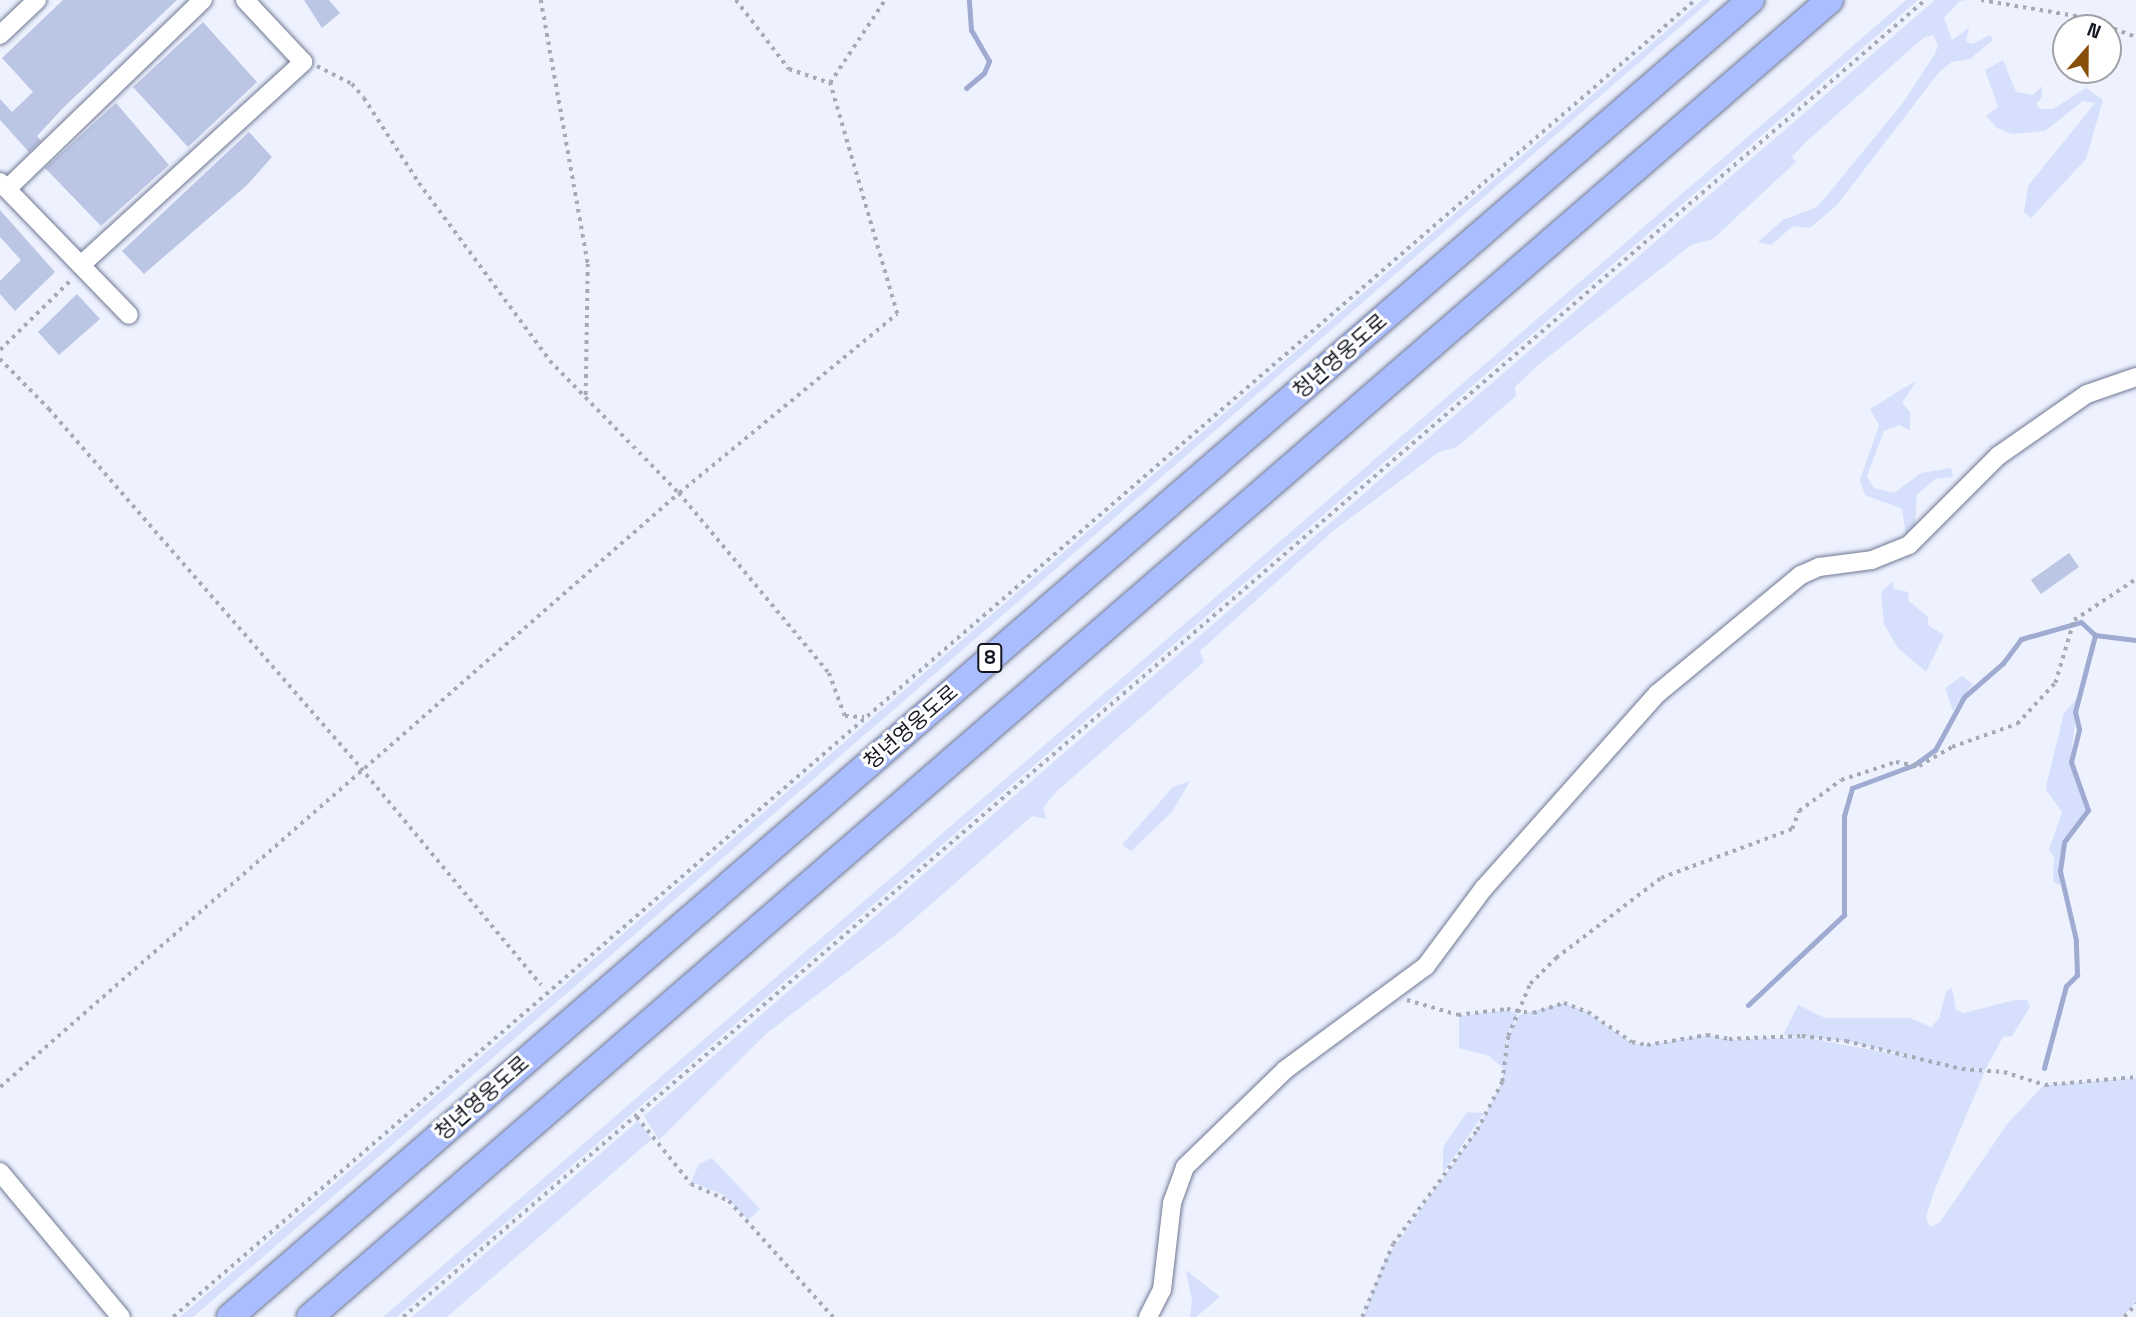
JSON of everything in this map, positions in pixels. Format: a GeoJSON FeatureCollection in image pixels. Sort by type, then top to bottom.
{"type":"FeatureCollection","features":[{"type":"Feature","properties":{"kind":"highway","name":"청년영웅도로"},"geometry":{"type":"LineString","coordinates":[[230,1317],[1751,0]]}},
{"type":"Feature","properties":{"kind":"highway"},"geometry":{"type":"LineString","coordinates":[[310,1317],[1830,0]]}},
{"type":"Feature","properties":{"kind":"street"},"geometry":{"type":"LineString","coordinates":[[0,36],[37,0]]}},
{"type":"Feature","properties":{"kind":"street"},"geometry":{"type":"LineString","coordinates":[[129,315],[4,185],[203,0]]}},
{"type":"Feature","properties":{"kind":"street"},"geometry":{"type":"LineString","coordinates":[[81,265],[303,62],[245,0]]}},
{"type":"Feature","properties":{"kind":"street"},"geometry":{"type":"LineString","coordinates":[[1148,1317],[1162,1290],[1172,1203],[1185,1167],[1285,1070],[1426,966],[1484,888],[1677,675],[1801,575],[1872,560],[1909,545],[1998,456],[2087,394],[2136,377]]}},
{"type":"Feature","properties":{"kind":"street"},"geometry":{"type":"LineString","coordinates":[[0,1172],[121,1317]]}},
{"type":"Feature","properties":{"kind":"path"},"geometry":{"type":"LineString","coordinates":[[541,0],[588,264],[586,398]]}},
{"type":"Feature","properties":{"kind":"path"},"geometry":{"type":"LineString","coordinates":[[736,0],[789,69],[830,83]]}},
{"type":"Feature","properties":{"kind":"path"},"geometry":{"type":"LineString","coordinates":[[0,1087],[361,768],[678,494],[897,314],[830,83],[885,0]]}},
{"type":"Feature","properties":{"kind":"path"},"geometry":{"type":"LineString","coordinates":[[173,1317],[1695,0]]}},
{"type":"Feature","properties":{"kind":"path"},"geometry":{"type":"LineString","coordinates":[[402,1317],[637,1117],[1925,0]]}},
{"type":"Feature","properties":{"kind":"path"},"geometry":{"type":"LineString","coordinates":[[1981,0],[2082,17],[2136,37]]}},
{"type":"Feature","properties":{"kind":"path"},"geometry":{"type":"LineString","coordinates":[[303,62],[337,74],[364,98],[510,309],[586,398],[678,494],[829,673],[845,716],[866,717]]}},
{"type":"Feature","properties":{"kind":"path"},"geometry":{"type":"LineString","coordinates":[[0,350],[66,286],[81,265]]}},
{"type":"Feature","properties":{"kind":"path"},"geometry":{"type":"LineString","coordinates":[[0,359],[49,408],[361,768],[541,985]]}},
{"type":"Feature","properties":{"kind":"path"},"geometry":{"type":"LineString","coordinates":[[1362,1317],[1393,1244],[1477,1130],[1502,1082],[1508,1037],[1530,984],[1556,958],[1661,878],[1792,829],[1799,811],[1841,780],[1896,762],[1919,766],[1952,747],[2017,724],[2055,683],[2074,620],[2136,579]]}},
{"type":"Feature","properties":{"kind":"path"},"geometry":{"type":"LineString","coordinates":[[1397,989],[1402,998],[1458,1015],[1507,1009],[1519,1014],[1564,1003],[1588,1012],[1632,1042],[1647,1045],[1707,1035],[1729,1039],[1802,1036],[1846,1041],[1962,1069],[2004,1072],[2045,1085],[2136,1077]]}},
{"type":"Feature","properties":{"kind":"path"},"geometry":{"type":"LineString","coordinates":[[637,1117],[691,1184],[729,1201],[833,1317]]}},
{"type":"Feature","properties":{"kind":"path"},"geometry":{"type":"LineString","coordinates":[[2124,1317],[2136,1304]]}},
{"type":"Feature","properties":{"kind":"shaded area"},"geometry":{"type":"Polygon","coordinates":[[[1702,0],[1711,0],[292,1232],[193,1317],[180,1317],[1702,0]]]}},
{"type":"Feature","properties":{"kind":"shaded area"},"geometry":{"type":"Polygon","coordinates":[[[1906,0],[1918,0],[397,1317],[383,1317],[1906,0]]]}},
{"type":"Feature","properties":{"kind":"shaded area"},"geometry":{"type":"Polygon","coordinates":[[[1935,0],[1968,0],[1960,1],[1944,18],[1952,40],[1969,28],[1966,41],[1973,44],[1990,35],[1993,40],[1970,59],[1952,62],[1940,71],[1837,205],[1810,228],[1793,226],[1771,245],[1758,242],[1783,220],[1817,207],[1902,104],[1935,54],[1938,45],[1933,35],[1923,38],[1806,142],[1792,157],[1796,162],[1713,239],[1691,245],[1538,365],[1515,387],[1516,396],[1457,447],[1439,452],[1333,531],[1200,651],[1204,662],[1056,792],[1043,808],[1047,819],[1032,816],[898,933],[767,1033],[659,1140],[644,1116],[1935,0]]]}},
{"type":"Feature","properties":{"kind":"shaded area"},"geometry":{"type":"Polygon","coordinates":[[[2003,60],[2016,92],[2033,95],[2042,86],[2042,97],[2036,104],[2040,109],[2053,109],[2086,88],[2103,100],[2086,159],[2031,218],[2024,212],[2028,186],[2095,103],[2083,101],[2045,131],[2012,134],[1997,128],[1986,116],[1998,107],[1985,70],[2003,60]]]}},
{"type":"Feature","properties":{"kind":"shaded area"},"geometry":{"type":"Polygon","coordinates":[[[1917,380],[1902,403],[1910,412],[1910,430],[1899,425],[1884,431],[1867,476],[1874,488],[1894,493],[1921,473],[1951,468],[1953,477],[1935,479],[1917,495],[1914,536],[1907,542],[1902,509],[1865,495],[1860,480],[1879,425],[1870,409],[1917,380]]]}},
{"type":"Feature","properties":{"kind":"shaded area"},"geometry":{"type":"Polygon","coordinates":[[[1893,581],[1894,589],[1908,592],[1909,601],[1928,617],[1928,625],[1944,635],[1926,672],[1898,648],[1884,624],[1881,592],[1893,581]]]}},
{"type":"Feature","properties":{"kind":"shaded area"},"geometry":{"type":"Polygon","coordinates":[[[1962,676],[1973,684],[1953,711],[1945,688],[1962,676]]]}},
{"type":"Feature","properties":{"kind":"shaded area"},"geometry":{"type":"Polygon","coordinates":[[[2079,696],[2070,762],[2087,810],[2063,841],[2060,886],[2053,881],[2054,856],[2049,850],[2062,812],[2046,790],[2064,713],[2079,696]]]}},
{"type":"Feature","properties":{"kind":"shaded area"},"geometry":{"type":"Polygon","coordinates":[[[1190,781],[1172,812],[1131,851],[1122,845],[1173,787],[1190,781]]]}},
{"type":"Feature","properties":{"kind":"shaded area"},"geometry":{"type":"Polygon","coordinates":[[[1952,988],[1956,1010],[1964,1013],[2015,1000],[2027,1000],[2030,1007],[2012,1036],[2003,1037],[1985,1070],[1940,1064],[1846,1041],[1783,1035],[1798,1005],[1825,1018],[1910,1018],[1931,1027],[1939,1019],[1946,991],[1952,988]]]}},
{"type":"Feature","properties":{"kind":"shaded area"},"geometry":{"type":"Polygon","coordinates":[[[1564,1003],[1588,1013],[1632,1043],[1647,1045],[1707,1035],[1729,1040],[1802,1037],[1985,1071],[1935,1189],[1926,1217],[1930,1227],[1940,1222],[2008,1123],[2044,1085],[2136,1078],[2136,1303],[2122,1317],[1363,1317],[1385,1260],[1477,1130],[1502,1082],[1508,1037],[1519,1015],[1564,1003]]]}},
{"type":"Feature","properties":{"kind":"shaded area"},"geometry":{"type":"Polygon","coordinates":[[[1507,1010],[1518,1014],[1507,1036],[1505,1070],[1489,1056],[1459,1048],[1459,1016],[1507,1010]]]}},
{"type":"Feature","properties":{"kind":"shaded area"},"geometry":{"type":"Polygon","coordinates":[[[1467,1112],[1484,1113],[1443,1173],[1443,1147],[1467,1112]]]}},
{"type":"Feature","properties":{"kind":"shaded area"},"geometry":{"type":"Polygon","coordinates":[[[638,1121],[652,1139],[447,1317],[412,1317],[638,1121]]]}},
{"type":"Feature","properties":{"kind":"shaded area"},"geometry":{"type":"Polygon","coordinates":[[[712,1158],[760,1209],[748,1220],[722,1194],[691,1182],[699,1164],[712,1158]]]}},
{"type":"Feature","properties":{"kind":"shaded area"},"geometry":{"type":"Polygon","coordinates":[[[1186,1270],[1220,1297],[1196,1317],[1190,1317],[1192,1301],[1186,1270]]]}},
{"type":"Feature","properties":{"kind":"building"},"geometry":{"type":"Polygon","coordinates":[[[63,0],[177,0],[64,107],[37,136],[41,141],[29,152],[0,120],[0,99],[12,112],[33,92],[2,58],[63,0]]]}},
{"type":"Feature","properties":{"kind":"building"},"geometry":{"type":"Polygon","coordinates":[[[304,0],[329,0],[340,13],[322,28],[304,0]]]}},
{"type":"Feature","properties":{"kind":"building"},"geometry":{"type":"Polygon","coordinates":[[[203,22],[257,82],[188,147],[133,87],[203,22]]]}},
{"type":"Feature","properties":{"kind":"building"},"geometry":{"type":"Polygon","coordinates":[[[116,103],[169,165],[101,226],[45,168],[116,103]]]}},
{"type":"Feature","properties":{"kind":"building"},"geometry":{"type":"Polygon","coordinates":[[[249,132],[272,157],[247,185],[144,274],[122,251],[249,132]]]}},
{"type":"Feature","properties":{"kind":"building"},"geometry":{"type":"Polygon","coordinates":[[[0,210],[55,272],[15,311],[0,294],[0,281],[21,260],[0,237],[0,210]]]}},
{"type":"Feature","properties":{"kind":"building"},"geometry":{"type":"Polygon","coordinates":[[[77,294],[100,319],[59,355],[38,332],[77,294]]]}},
{"type":"Feature","properties":{"kind":"building"},"geometry":{"type":"Polygon","coordinates":[[[2069,553],[2079,567],[2041,594],[2031,580],[2069,553]]]}},
{"type":"Feature","properties":{"kind":"waterway"},"geometry":{"type":"LineString","coordinates":[[966,88],[984,73],[989,61],[971,30],[969,0]]}},
{"type":"Feature","properties":{"kind":"waterway"},"geometry":{"type":"LineString","coordinates":[[1748,1005],[1844,915],[1844,816],[1852,788],[1914,765],[1935,750],[1964,697],[2003,663],[2021,639],[2081,622],[2095,635]]}},
{"type":"Feature","properties":{"kind":"waterway"},"geometry":{"type":"LineString","coordinates":[[2044,1068],[2066,986],[2077,975],[2076,940],[2060,871],[2064,842],[2088,810],[2071,762],[2079,729],[2075,712],[2095,635],[2136,640]]}}]}
